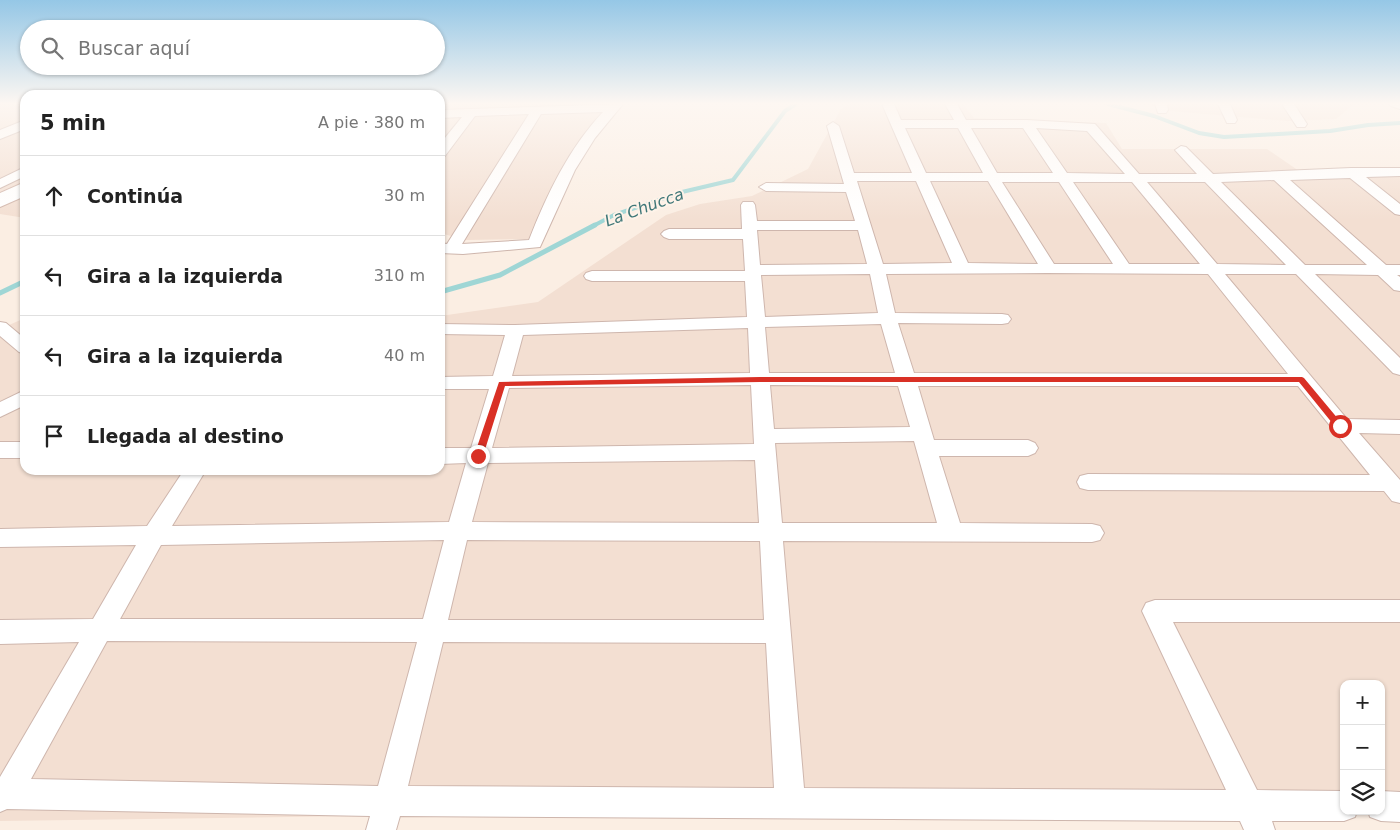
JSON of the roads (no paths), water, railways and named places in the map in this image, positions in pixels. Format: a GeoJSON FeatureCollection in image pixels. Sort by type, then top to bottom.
{"type":"FeatureCollection","features":[{"type":"Feature","properties":{"kind":"main road"},"geometry":{"type":"LineString","coordinates":[[0,201],[20,191]]}},
{"type":"Feature","properties":{"kind":"street"},"geometry":{"type":"LineString","coordinates":[[446,248],[516,143]]}},
{"type":"Feature","properties":{"kind":"street"},"geometry":{"type":"LineString","coordinates":[[446,248],[535,244],[551,201],[583,143]]}},
{"type":"Feature","properties":{"kind":"street"},"geometry":{"type":"LineString","coordinates":[[838,143],[877,269],[888,318],[951,532]]}},
{"type":"Feature","properties":{"kind":"street"},"geometry":{"type":"LineString","coordinates":[[906,143],[962,268]]}},
{"type":"Feature","properties":{"kind":"street"},"geometry":{"type":"LineString","coordinates":[[973,143],[1048,269]]}},
{"type":"Feature","properties":{"kind":"street"},"geometry":{"type":"LineString","coordinates":[[1040,143],[1125,270]]}},
{"type":"Feature","properties":{"kind":"street"},"geometry":{"type":"LineString","coordinates":[[1105,143],[1136,177],[1340,426],[1395,489]]}},
{"type":"Feature","properties":{"kind":"street"},"geometry":{"type":"LineString","coordinates":[[1181,150],[1400,369]]}},
{"type":"Feature","properties":{"kind":"street"},"geometry":{"type":"LineString","coordinates":[[766,187],[920,178],[1209,178],[1352,172],[1400,172]]}},
{"type":"Feature","properties":{"kind":"street"},"geometry":{"type":"LineString","coordinates":[[1352,172],[1400,211]]}},
{"type":"Feature","properties":{"kind":"street"},"geometry":{"type":"LineString","coordinates":[[0,184],[20,174]]}},
{"type":"Feature","properties":{"kind":"street"},"geometry":{"type":"LineString","coordinates":[[1278,176],[1400,286]]}},
{"type":"Feature","properties":{"kind":"street"},"geometry":{"type":"LineString","coordinates":[[748,205],[790,804]]}},
{"type":"Feature","properties":{"kind":"street"},"geometry":{"type":"LineString","coordinates":[[669,234],[750,229],[863,226]]}},
{"type":"Feature","properties":{"kind":"street"},"geometry":{"type":"LineString","coordinates":[[592,276],[962,268],[1400,270]]}},
{"type":"Feature","properties":{"kind":"street"},"geometry":{"type":"LineString","coordinates":[[445,329],[515,330],[888,318],[1002,319]]}},
{"type":"Feature","properties":{"kind":"street"},"geometry":{"type":"LineString","coordinates":[[0,328],[20,341]]}},
{"type":"Feature","properties":{"kind":"street"},"geometry":{"type":"LineString","coordinates":[[381,830],[478,456],[502,383],[515,330]]}},
{"type":"Feature","properties":{"kind":"street"},"geometry":{"type":"LineString","coordinates":[[0,349],[20,343]]}},
{"type":"Feature","properties":{"kind":"street"},"geometry":{"type":"LineString","coordinates":[[445,383],[760,379],[1302,380]]}},
{"type":"Feature","properties":{"kind":"street"},"geometry":{"type":"LineString","coordinates":[[0,410],[20,400]]}},
{"type":"Feature","properties":{"kind":"street"},"geometry":{"type":"LineString","coordinates":[[1340,426],[1400,427]]}},
{"type":"Feature","properties":{"kind":"street"},"geometry":{"type":"LineString","coordinates":[[445,456],[765,444],[924,441],[1028,448]]}},
{"type":"Feature","properties":{"kind":"street"},"geometry":{"type":"LineString","coordinates":[[0,450],[20,450]]}},
{"type":"Feature","properties":{"kind":"street"},"geometry":{"type":"LineString","coordinates":[[192,475],[2,792],[389,801],[790,804],[1254,818],[1340,807]]}},
{"type":"Feature","properties":{"kind":"street"},"geometry":{"type":"LineString","coordinates":[[1088,482],[1395,489]]}},
{"type":"Feature","properties":{"kind":"street"},"geometry":{"type":"LineString","coordinates":[[0,538],[458,531],[1092,533]]}},
{"type":"Feature","properties":{"kind":"street"},"geometry":{"type":"LineString","coordinates":[[1254,818],[1155,611],[1400,611]]}},
{"type":"Feature","properties":{"kind":"street"},"geometry":{"type":"LineString","coordinates":[[0,632],[100,630],[433,630],[778,632]]}},
{"type":"Feature","properties":{"kind":"street"},"geometry":{"type":"LineString","coordinates":[[1385,806],[1400,806]]}},
{"type":"Feature","properties":{"kind":"waterway","name":"La Chucca"},"geometry":{"type":"LineString","coordinates":[[593,226],[614,215],[682,192],[733,180],[761,143]]}},
{"type":"Feature","properties":{"kind":"waterway","name":"La Chucca"},"geometry":{"type":"LineString","coordinates":[[445,291],[500,275],[595,225]]}},
{"type":"Feature","properties":{"kind":"waterway","name":"La Chucca"},"geometry":{"type":"LineString","coordinates":[[0,293],[20,283]]}}]}
